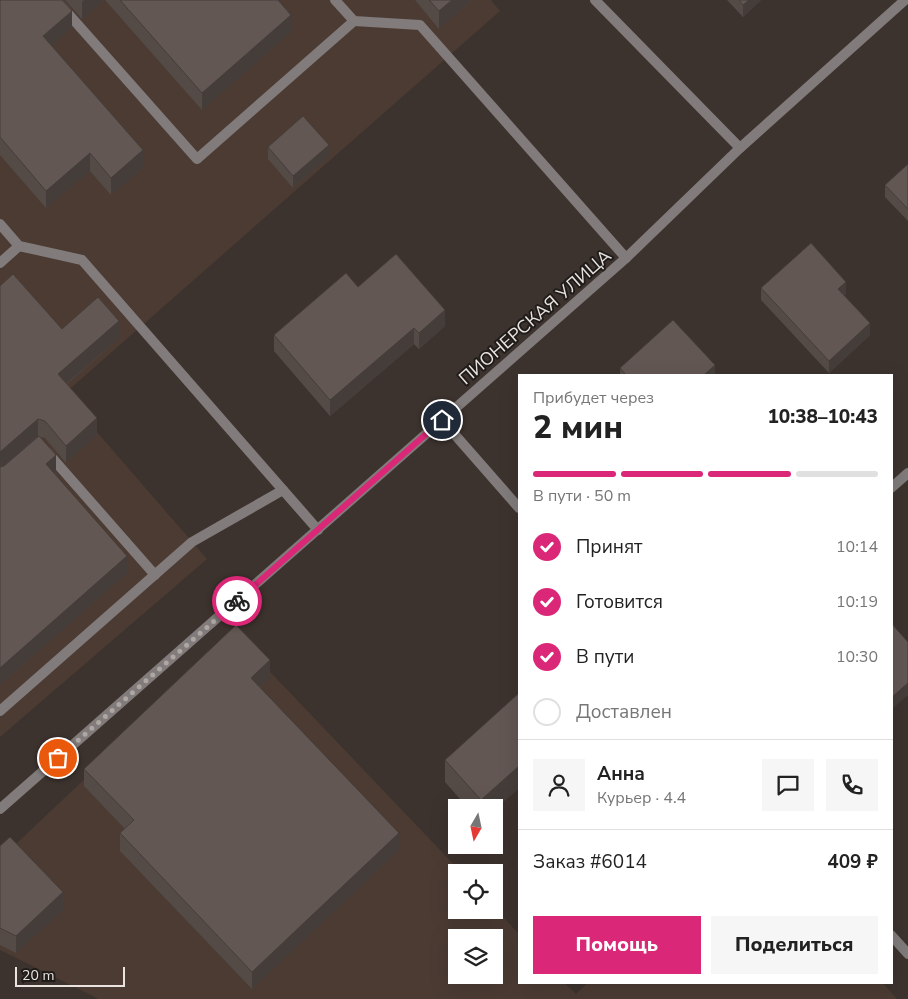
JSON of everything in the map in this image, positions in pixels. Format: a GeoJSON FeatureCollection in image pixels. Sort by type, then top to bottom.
{"type":"FeatureCollection","features":[{"type":"Feature","properties":{"kind":"street"},"geometry":{"type":"LineString","coordinates":[[56,0],[197,159],[354,21]]}},
{"type":"Feature","properties":{"kind":"street"},"geometry":{"type":"LineString","coordinates":[[335,0],[354,21],[420,25],[626,258]]}},
{"type":"Feature","properties":{"kind":"street"},"geometry":{"type":"LineString","coordinates":[[595,0],[740,148]]}},
{"type":"Feature","properties":{"kind":"street","name":"ПИОНЕРСКАЯ УЛИЦА"},"geometry":{"type":"LineString","coordinates":[[0,809],[626,258],[740,148],[905,0]]}},
{"type":"Feature","properties":{"kind":"street"},"geometry":{"type":"LineString","coordinates":[[0,224],[19,246],[82,260],[318,530]]}},
{"type":"Feature","properties":{"kind":"street"},"geometry":{"type":"LineString","coordinates":[[0,263],[19,246]]}},
{"type":"Feature","properties":{"kind":"street"},"geometry":{"type":"LineString","coordinates":[[442,420],[518,507]]}},
{"type":"Feature","properties":{"kind":"street"},"geometry":{"type":"LineString","coordinates":[[40,443],[155,575]]}},
{"type":"Feature","properties":{"kind":"street"},"geometry":{"type":"LineString","coordinates":[[893,486],[908,473]]}},
{"type":"Feature","properties":{"kind":"street"},"geometry":{"type":"LineString","coordinates":[[0,710],[192,542],[283,490]]}},
{"type":"Feature","properties":{"kind":"street"},"geometry":{"type":"LineString","coordinates":[[893,937],[908,954]]}},
{"type":"Feature","properties":{"kind":"shaded area"},"geometry":{"type":"Polygon","coordinates":[[[0,0],[491,0],[500,11],[64,394],[207,559],[0,737],[0,0]]]}},
{"type":"Feature","properties":{"kind":"shaded area"},"geometry":{"type":"Polygon","coordinates":[[[236,636],[453,864],[448,864],[448,919],[503,919],[503,917],[518,933],[518,984],[566,984],[576,994],[586,984],[884,984],[897,999],[99,999],[0,950],[0,859],[236,636]]]}},
{"type":"Feature","properties":{"kind":"building"},"geometry":{"type":"Polygon","coordinates":[[[0,0],[62,0],[72,11],[43,36],[143,150],[111,178],[90,153],[46,191],[0,137],[0,0]]]}},
{"type":"Feature","properties":{"kind":"building"},"geometry":{"type":"Polygon","coordinates":[[[120,0],[278,0],[291,15],[202,93],[120,0]]]}},
{"type":"Feature","properties":{"kind":"building"},"geometry":{"type":"Polygon","coordinates":[[[429,0],[452,0],[439,11],[429,0]]]}},
{"type":"Feature","properties":{"kind":"building"},"geometry":{"type":"Polygon","coordinates":[[[739,0],[749,0],[743,5],[739,0]]]}},
{"type":"Feature","properties":{"kind":"building"},"geometry":{"type":"Polygon","coordinates":[[[303,116],[329,145],[293,176],[268,147],[303,116]]]}},
{"type":"Feature","properties":{"kind":"building"},"geometry":{"type":"Polygon","coordinates":[[[908,164],[908,209],[885,185],[908,164]]]}},
{"type":"Feature","properties":{"kind":"building"},"geometry":{"type":"Polygon","coordinates":[[[811,243],[846,282],[838,289],[870,323],[829,361],[761,288],[811,243]]]}},
{"type":"Feature","properties":{"kind":"building"},"geometry":{"type":"Polygon","coordinates":[[[396,254],[445,310],[419,333],[414,328],[330,400],[274,335],[346,273],[358,287],[396,254]]]}},
{"type":"Feature","properties":{"kind":"building"},"geometry":{"type":"Polygon","coordinates":[[[13,274],[62,329],[98,297],[119,321],[58,374],[97,418],[66,446],[45,421],[38,419],[0,452],[0,286],[13,274]]]}},
{"type":"Feature","properties":{"kind":"building"},"geometry":{"type":"Polygon","coordinates":[[[673,320],[715,365],[705,374],[625,374],[620,368],[673,320]]]}},
{"type":"Feature","properties":{"kind":"building"},"geometry":{"type":"Polygon","coordinates":[[[39,436],[56,455],[46,464],[127,556],[0,668],[0,467],[4,466],[39,436]]]}},
{"type":"Feature","properties":{"kind":"building"},"geometry":{"type":"Polygon","coordinates":[[[236,625],[270,660],[251,678],[399,833],[252,972],[120,833],[134,820],[84,769],[236,625]]]}},
{"type":"Feature","properties":{"kind":"building"},"geometry":{"type":"Polygon","coordinates":[[[893,625],[908,642],[908,683],[893,696],[893,625]]]}},
{"type":"Feature","properties":{"kind":"building"},"geometry":{"type":"Polygon","coordinates":[[[518,694],[518,767],[480,799],[445,760],[518,694]]]}},
{"type":"Feature","properties":{"kind":"building"},"geometry":{"type":"Polygon","coordinates":[[[10,837],[63,892],[16,936],[0,928],[0,846],[10,837]]]}},
{"type":"Feature","properties":{"kind":"way so far"},"geometry":{"type":"LineString","coordinates":[[58,758],[237,601]]}},
{"type":"Feature","properties":{"kind":"route"},"geometry":{"type":"LineString","coordinates":[[237,601],[442,420]]}}]}
